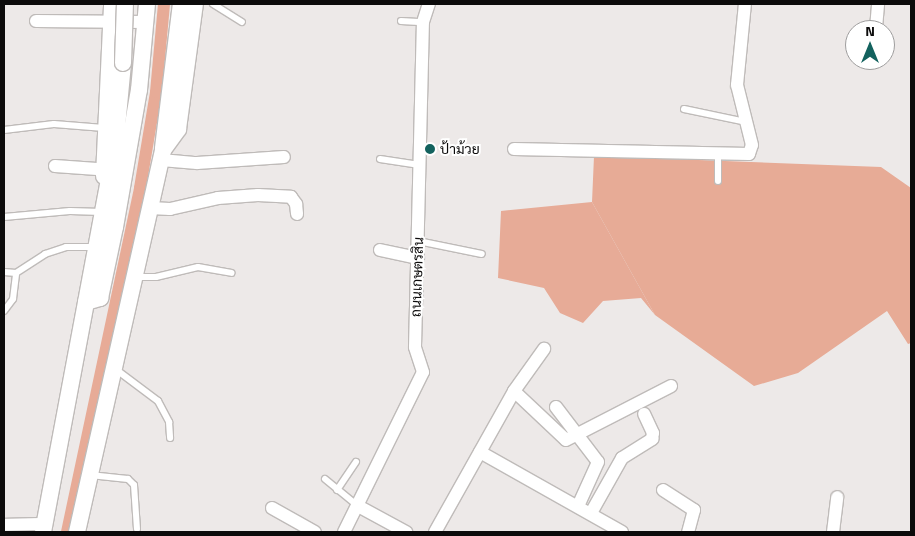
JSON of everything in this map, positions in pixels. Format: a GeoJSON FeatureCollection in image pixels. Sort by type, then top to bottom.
{"type":"FeatureCollection","features":[{"type":"Feature","properties":{"kind":"street"},"geometry":{"type":"LineString","coordinates":[[112,4],[112,129]]}},
{"type":"Feature","properties":{"kind":"street"},"geometry":{"type":"LineString","coordinates":[[4,525],[44,528],[108,193],[112,129],[123,63],[125,4]]}},
{"type":"Feature","properties":{"kind":"street"},"geometry":{"type":"LineString","coordinates":[[86,302],[100,298],[112,245],[133,130],[147,4]]}},
{"type":"Feature","properties":{"kind":"street"},"geometry":{"type":"LineString","coordinates":[[77,532],[162,155],[181,4]]}},
{"type":"Feature","properties":{"kind":"street"},"geometry":{"type":"LineString","coordinates":[[162,155],[178,129],[196,4]]}},
{"type":"Feature","properties":{"kind":"street","name":"ถนนเกษตรสิน"},"geometry":{"type":"LineString","coordinates":[[344,532],[422,377],[422,367],[415,347],[423,22],[430,4]]}},
{"type":"Feature","properties":{"kind":"street"},"geometry":{"type":"LineString","coordinates":[[514,148],[741,155],[752,151],[737,85],[745,4]]}},
{"type":"Feature","properties":{"kind":"street"},"geometry":{"type":"LineString","coordinates":[[877,20],[878,4]]}},
{"type":"Feature","properties":{"kind":"street"},"geometry":{"type":"LineString","coordinates":[[36,21],[146,22]]}},
{"type":"Feature","properties":{"kind":"street"},"geometry":{"type":"LineString","coordinates":[[162,155],[197,164],[284,157]]}},
{"type":"Feature","properties":{"kind":"street"},"geometry":{"type":"LineString","coordinates":[[55,166],[108,169]]}},
{"type":"Feature","properties":{"kind":"street"},"geometry":{"type":"LineString","coordinates":[[150,208],[170,209],[235,196],[274,196],[295,199],[297,214]]}},
{"type":"Feature","properties":{"kind":"street"},"geometry":{"type":"LineString","coordinates":[[380,250],[418,258]]}},
{"type":"Feature","properties":{"kind":"street"},"geometry":{"type":"LineString","coordinates":[[435,532],[514,391],[544,349]]}},
{"type":"Feature","properties":{"kind":"street"},"geometry":{"type":"LineString","coordinates":[[514,391],[566,440],[671,386]]}},
{"type":"Feature","properties":{"kind":"street"},"geometry":{"type":"LineString","coordinates":[[556,407],[576,436],[598,462],[578,506]]}},
{"type":"Feature","properties":{"kind":"street"},"geometry":{"type":"LineString","coordinates":[[591,514],[622,458],[652,439],[653,433],[644,414]]}},
{"type":"Feature","properties":{"kind":"street"},"geometry":{"type":"LineString","coordinates":[[480,452],[622,532]]}},
{"type":"Feature","properties":{"kind":"street"},"geometry":{"type":"LineString","coordinates":[[663,490],[694,510],[688,532]]}},
{"type":"Feature","properties":{"kind":"street"},"geometry":{"type":"LineString","coordinates":[[833,532],[837,497]]}},
{"type":"Feature","properties":{"kind":"street"},"geometry":{"type":"LineString","coordinates":[[358,506],[406,532]]}},
{"type":"Feature","properties":{"kind":"street"},"geometry":{"type":"LineString","coordinates":[[272,508],[315,532]]}},
{"type":"Feature","properties":{"kind":"lane"},"geometry":{"type":"LineString","coordinates":[[213,4],[242,22]]}},
{"type":"Feature","properties":{"kind":"lane"},"geometry":{"type":"LineString","coordinates":[[401,21],[423,22]]}},
{"type":"Feature","properties":{"kind":"lane"},"geometry":{"type":"LineString","coordinates":[[684,109],[705,111],[746,122]]}},
{"type":"Feature","properties":{"kind":"lane"},"geometry":{"type":"LineString","coordinates":[[4,130],[54,124],[112,129]]}},
{"type":"Feature","properties":{"kind":"lane"},"geometry":{"type":"LineString","coordinates":[[718,154],[718,181]]}},
{"type":"Feature","properties":{"kind":"lane"},"geometry":{"type":"LineString","coordinates":[[380,158],[420,165]]}},
{"type":"Feature","properties":{"kind":"lane"},"geometry":{"type":"LineString","coordinates":[[4,217],[70,211],[104,212]]}},
{"type":"Feature","properties":{"kind":"lane"},"geometry":{"type":"LineString","coordinates":[[418,241],[482,254]]}},
{"type":"Feature","properties":{"kind":"lane"},"geometry":{"type":"LineString","coordinates":[[4,272],[16,273],[45,254],[66,247],[97,247]]}},
{"type":"Feature","properties":{"kind":"lane"},"geometry":{"type":"LineString","coordinates":[[134,277],[156,277],[198,267],[231,273]]}},
{"type":"Feature","properties":{"kind":"lane"},"geometry":{"type":"LineString","coordinates":[[4,310],[13,299],[16,273]]}},
{"type":"Feature","properties":{"kind":"lane"},"geometry":{"type":"LineString","coordinates":[[113,368],[158,401],[169,422],[170,438]]}},
{"type":"Feature","properties":{"kind":"lane"},"geometry":{"type":"LineString","coordinates":[[337,490],[356,462]]}},
{"type":"Feature","properties":{"kind":"lane"},"geometry":{"type":"LineString","coordinates":[[89,475],[128,479],[134,484],[137,529]]}},
{"type":"Feature","properties":{"kind":"lane"},"geometry":{"type":"LineString","coordinates":[[325,479],[358,506]]}},
{"type":"Feature","properties":{"kind":"shaded area"},"geometry":{"type":"Polygon","coordinates":[[[594,156],[881,167],[911,188],[911,343],[908,344],[887,311],[798,373],[754,386],[655,315],[592,202],[594,156]]]}},
{"type":"Feature","properties":{"kind":"shaded area"},"geometry":{"type":"Polygon","coordinates":[[[592,202],[655,315],[641,298],[603,301],[583,323],[560,313],[544,288],[498,278],[501,211],[592,202]]]}},
{"type":"Feature","properties":{"kind":"waterway"},"geometry":{"type":"LineString","coordinates":[[67,532],[140,188],[156,92],[164,4]]}},
{"type":"Feature","properties":{"kind":"place","name":"ป้าม้วย"},"geometry":{"type":"Point","coordinates":[430,149]}}]}
